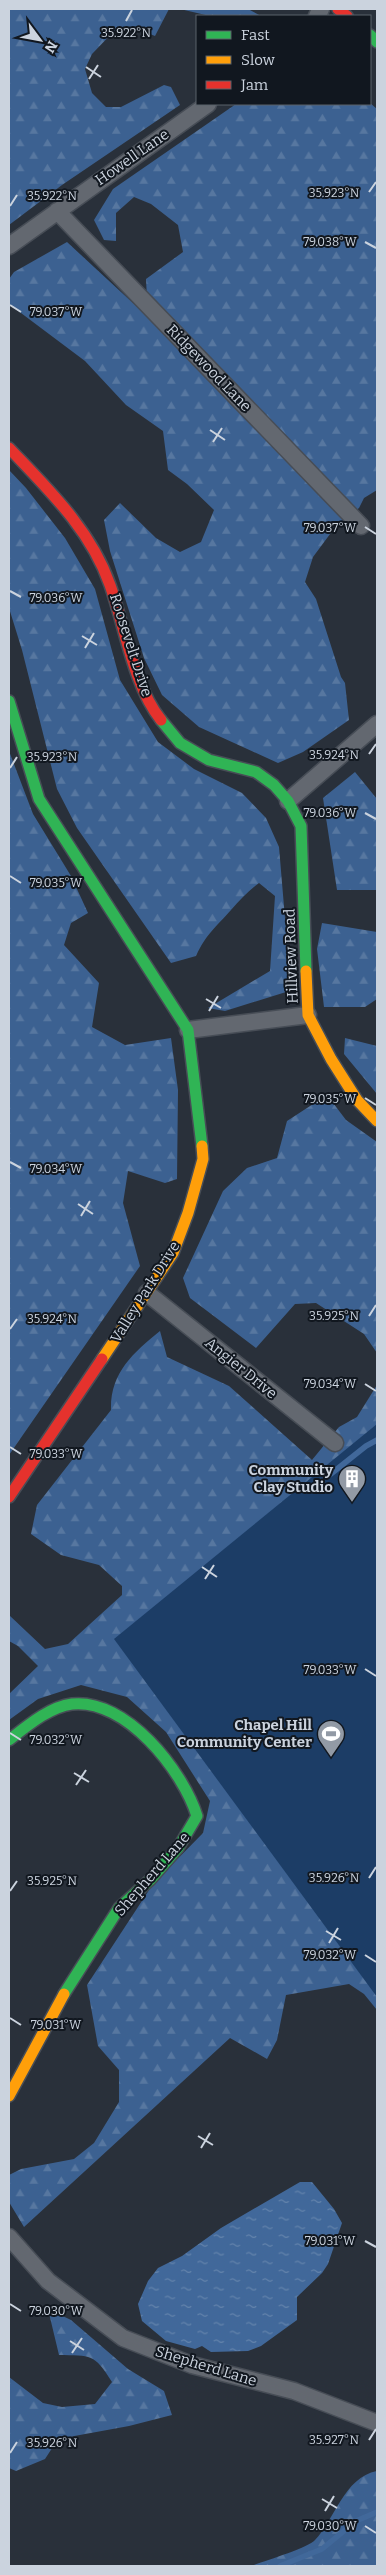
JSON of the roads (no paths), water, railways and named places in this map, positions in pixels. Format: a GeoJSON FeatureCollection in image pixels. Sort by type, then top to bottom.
{"type":"FeatureCollection","features":[{"type":"Feature","properties":{"kind":"street","name":"Howell Lane"},"geometry":{"type":"LineString","coordinates":[[9,246],[207,105]]}},
{"type":"Feature","properties":{"kind":"street","name":"Ridgewood Lane"},"geometry":{"type":"LineString","coordinates":[[57,211],[361,526]]}},
{"type":"Feature","properties":{"kind":"street","name":"Roosevelt Drive"},"geometry":{"type":"LineString","coordinates":[[9,448],[56,496],[89,540],[110,583],[136,670],[154,711],[180,743],[209,760],[256,772],[274,785],[288,801]]}},
{"type":"Feature","properties":{"kind":"street","name":"Valley Park Drive"},"geometry":{"type":"LineString","coordinates":[[9,700],[39,799],[188,1030],[203,1159],[188,1213],[173,1253],[9,1496]]}},
{"type":"Feature","properties":{"kind":"street"},"geometry":{"type":"LineString","coordinates":[[288,801],[377,724]]}},
{"type":"Feature","properties":{"kind":"street","name":"Hillview Road"},"geometry":{"type":"LineString","coordinates":[[288,801],[301,826],[308,1015],[331,1059],[357,1100],[377,1121]]}},
{"type":"Feature","properties":{"kind":"street"},"geometry":{"type":"LineString","coordinates":[[188,1030],[308,1015]]}},
{"type":"Feature","properties":{"kind":"street","name":"Angier Drive"},"geometry":{"type":"LineString","coordinates":[[147,1293],[335,1443]]}},
{"type":"Feature","properties":{"kind":"street","name":"Shepherd Lane"},"geometry":{"type":"LineString","coordinates":[[9,1740],[49,1714],[74,1704],[96,1706],[131,1725],[156,1748],[188,1792],[195,1806],[197,1816],[178,1848],[151,1879],[120,1908],[56,2006],[9,2096]]}},
{"type":"Feature","properties":{"kind":"street","name":"Shepherd Lane"},"geometry":{"type":"LineString","coordinates":[[9,2236],[48,2280],[123,2338],[192,2365],[294,2391],[377,2423]]}},
{"type":"Feature","properties":{"kind":"water"},"geometry":{"type":"Polygon","coordinates":[[[300,2182],[312,2182],[334,2209],[342,2223],[328,2264],[322,2273],[297,2297],[297,2320],[261,2346],[248,2351],[211,2352],[202,2346],[195,2349],[166,2341],[142,2321],[138,2304],[148,2281],[158,2268],[182,2256],[221,2228],[300,2182]]]}},
{"type":"Feature","properties":{"kind":"waterway"},"geometry":{"type":"LineString","coordinates":[[327,1477],[366,1446],[377,1440]]}},
{"type":"Feature","properties":{"kind":"waterway"},"geometry":{"type":"LineString","coordinates":[[280,2566],[322,2549],[356,2521],[377,2512]]}},
{"type":"Feature","properties":{"kind":"place","name":"Community Clay Studio"},"geometry":{"type":"Point","coordinates":[352,1503]}},
{"type":"Feature","properties":{"kind":"place","name":"Chapel Hill Community Center"},"geometry":{"type":"Point","coordinates":[331,1758]}}]}
